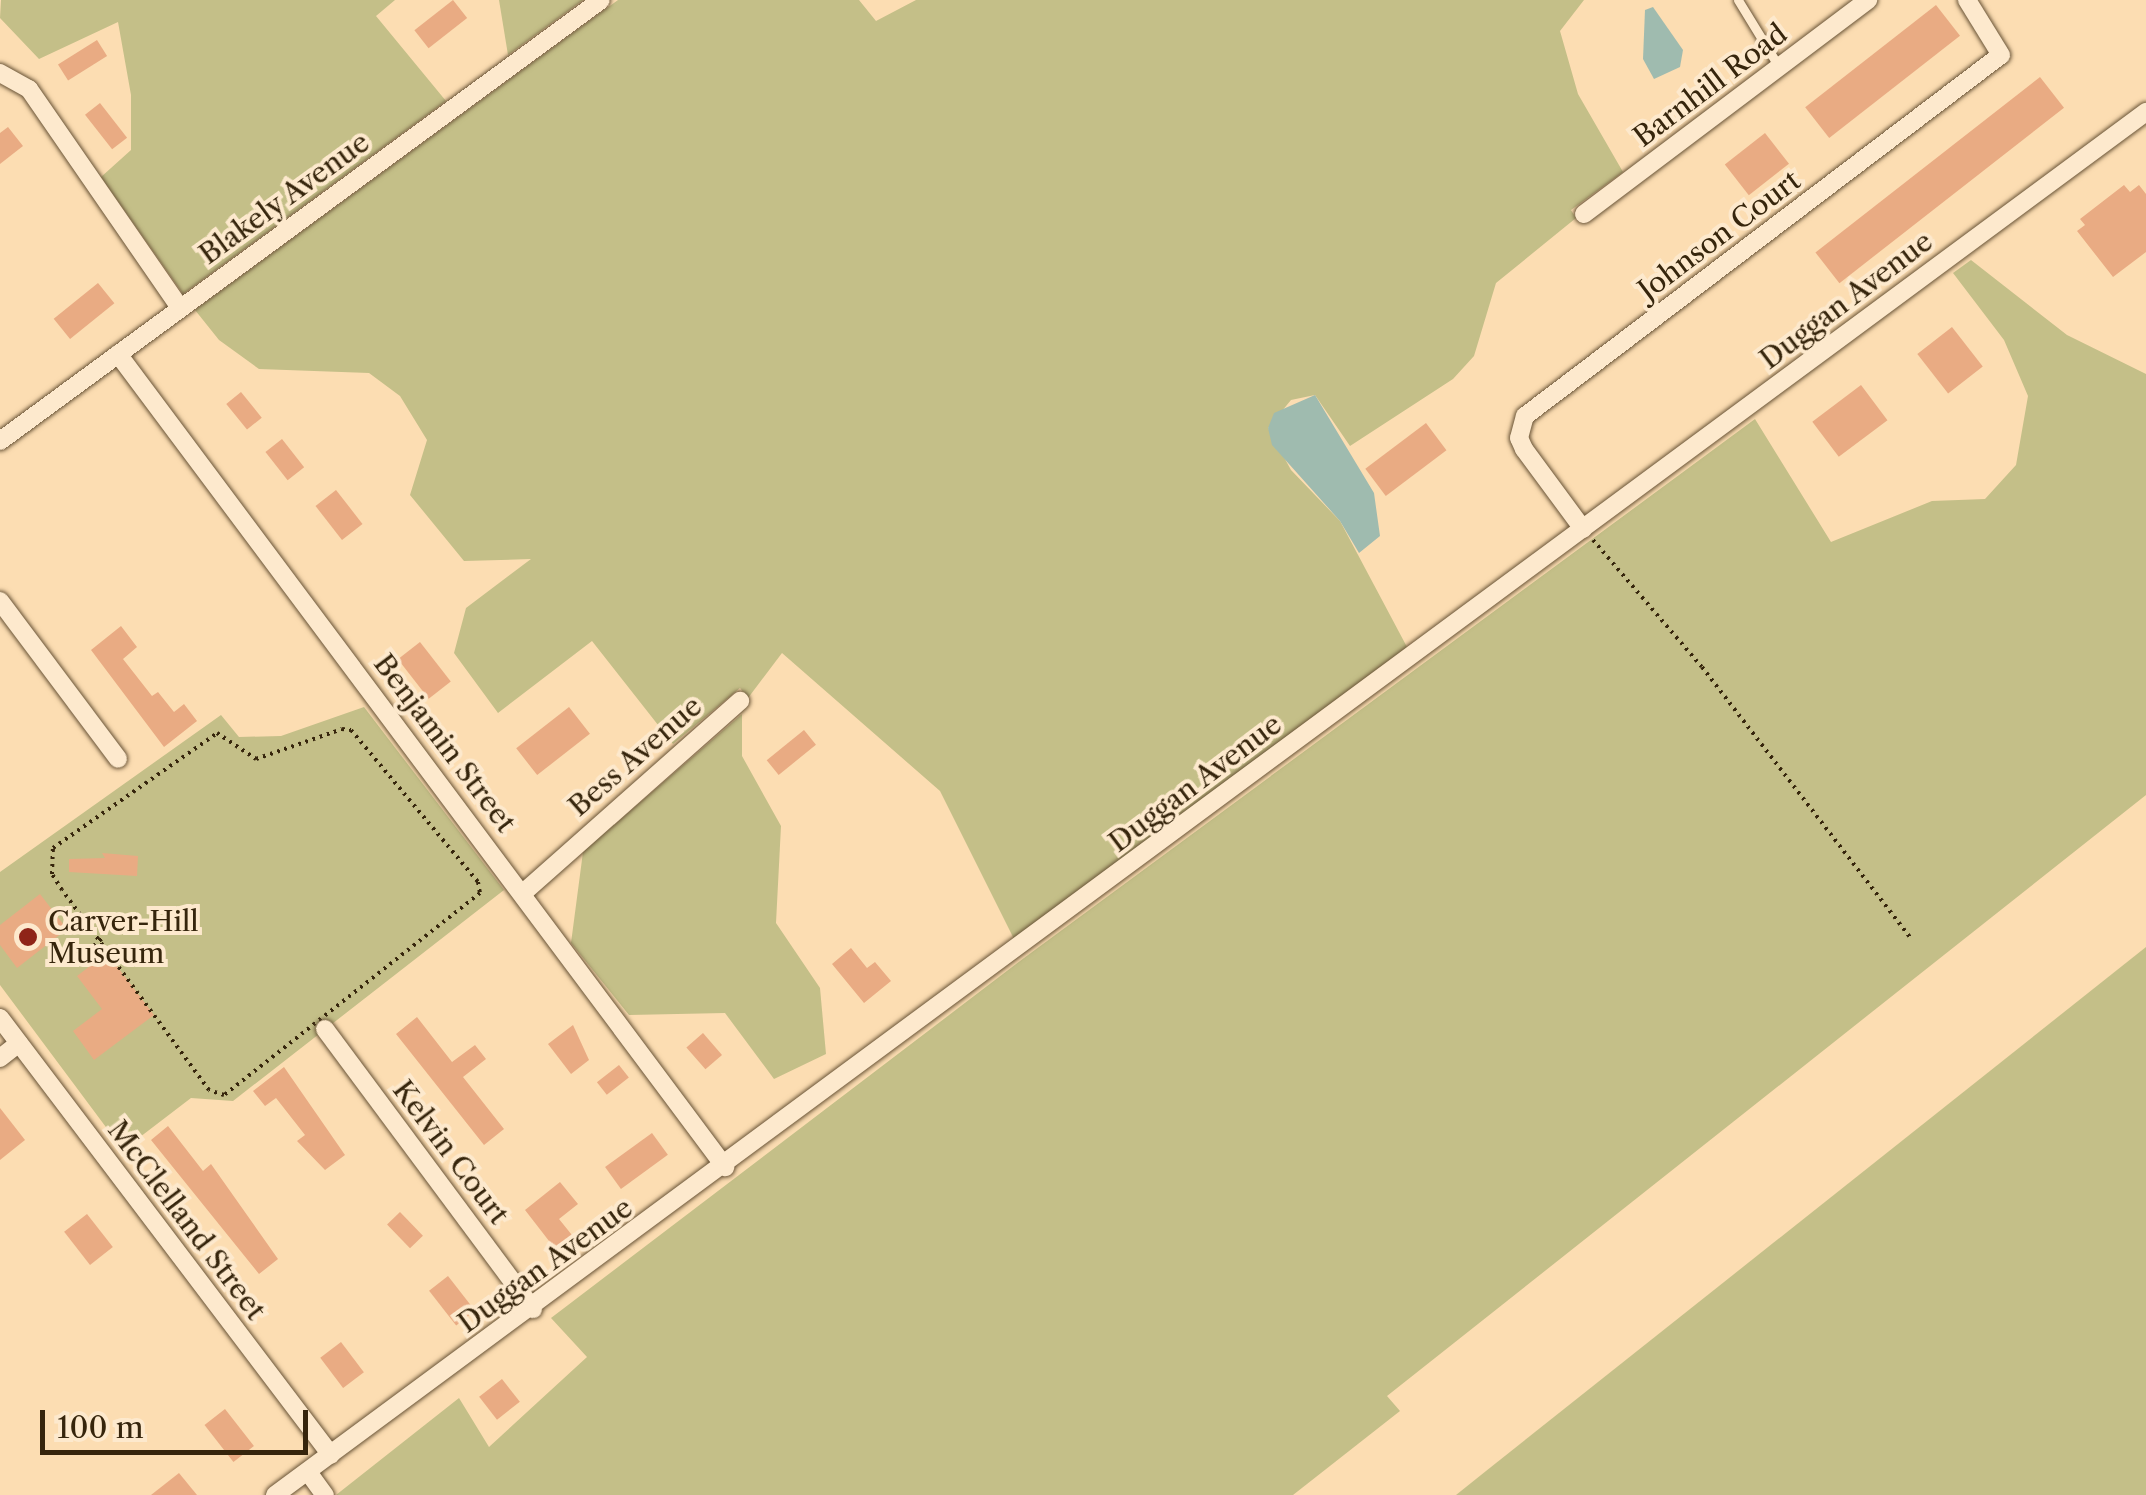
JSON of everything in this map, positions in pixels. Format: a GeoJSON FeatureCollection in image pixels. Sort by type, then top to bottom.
{"type":"FeatureCollection","features":[{"type":"Feature","properties":{"kind":"street","name":"Blakely Avenue"},"geometry":{"type":"LineString","coordinates":[[0,441],[601,0]]}},
{"type":"Feature","properties":{"kind":"street","name":"Barnhill Road"},"geometry":{"type":"LineString","coordinates":[[1584,214],[1868,0]]}},
{"type":"Feature","properties":{"kind":"street","name":"Johnson Court"},"geometry":{"type":"LineString","coordinates":[[1583,529],[1524,450],[1519,438],[1525,416],[2001,55],[1967,0]]}},
{"type":"Feature","properties":{"kind":"street"},"geometry":{"type":"LineString","coordinates":[[4,74],[29,89],[180,308]]}},
{"type":"Feature","properties":{"kind":"street","name":"Duggan Avenue"},"geometry":{"type":"LineString","coordinates":[[276,1495],[533,1309],[2146,112]]}},
{"type":"Feature","properties":{"kind":"street","name":"Benjamin Street"},"geometry":{"type":"LineString","coordinates":[[118,354],[725,1167]]}},
{"type":"Feature","properties":{"kind":"street"},"geometry":{"type":"LineString","coordinates":[[0,601],[118,759]]}},
{"type":"Feature","properties":{"kind":"street","name":"Bess Avenue"},"geometry":{"type":"LineString","coordinates":[[523,893],[740,701]]}},
{"type":"Feature","properties":{"kind":"street","name":"McClelland Street"},"geometry":{"type":"LineString","coordinates":[[0,1018],[331,1455]]}},
{"type":"Feature","properties":{"kind":"street","name":"Kelvin Court"},"geometry":{"type":"LineString","coordinates":[[325,1029],[533,1309]]}},
{"type":"Feature","properties":{"kind":"street"},"geometry":{"type":"LineString","coordinates":[[0,1058],[20,1043]]}},
{"type":"Feature","properties":{"kind":"street"},"geometry":{"type":"LineString","coordinates":[[308,1472],[325,1495]]}},
{"type":"Feature","properties":{"kind":"lane"},"geometry":{"type":"LineString","coordinates":[[1738,0],[1779,67]]}},
{"type":"Feature","properties":{"kind":"path"},"geometry":{"type":"LineString","coordinates":[[1583,529],[1702,667],[1910,937]]}},
{"type":"Feature","properties":{"kind":"path"},"geometry":{"type":"LineString","coordinates":[[351,730],[478,882],[480,893],[224,1095],[209,1090],[102,938],[52,874],[53,848],[217,733],[256,759],[351,730]]}},
{"type":"Feature","properties":{"kind":"path"},"geometry":{"type":"LineString","coordinates":[[83,956],[102,938]]}},
{"type":"Feature","properties":{"kind":"shaded area"},"geometry":{"type":"Polygon","coordinates":[[[1,0],[395,0],[376,16],[446,101],[183,294],[101,177],[131,150],[131,95],[118,22],[39,59],[0,18],[1,0]]]}},
{"type":"Feature","properties":{"kind":"shaded area"},"geometry":{"type":"Polygon","coordinates":[[[499,0],[583,0],[508,55],[499,0]]]}},
{"type":"Feature","properties":{"kind":"shaded area"},"geometry":{"type":"Polygon","coordinates":[[[618,0],[859,0],[876,21],[916,0],[1584,0],[1560,31],[1578,94],[1623,172],[1571,210],[1576,218],[1496,283],[1474,356],[1453,379],[1350,446],[1315,395],[1291,400],[1268,428],[1291,470],[1340,521],[1407,647],[1014,939],[940,791],[782,653],[748,698],[740,688],[673,744],[592,641],[498,713],[454,653],[466,608],[531,559],[464,561],[410,495],[427,440],[400,396],[369,373],[259,369],[219,340],[195,310],[618,0]]]}},
{"type":"Feature","properties":{"kind":"shaded area"},"geometry":{"type":"Polygon","coordinates":[[[1653,7],[1683,50],[1680,67],[1654,79],[1643,59],[1645,10],[1653,7]]]}},
{"type":"Feature","properties":{"kind":"shaded area"},"geometry":{"type":"Polygon","coordinates":[[[1971,260],[2067,335],[2146,374],[2146,795],[1387,1396],[1400,1411],[1293,1495],[336,1495],[459,1398],[489,1447],[587,1357],[551,1318],[1024,958],[1755,419],[1831,542],[1932,501],[1985,499],[2016,465],[2028,396],[2004,340],[1953,273],[1971,260]]]}},
{"type":"Feature","properties":{"kind":"shaded area"},"geometry":{"type":"Polygon","coordinates":[[[1315,395],[1374,493],[1380,536],[1359,553],[1340,521],[1272,445],[1268,428],[1274,413],[1315,395]]]}},
{"type":"Feature","properties":{"kind":"shaded area"},"geometry":{"type":"Polygon","coordinates":[[[364,707],[504,890],[233,1101],[191,1098],[123,1150],[0,985],[0,872],[221,715],[239,737],[281,736],[364,707]]]}},
{"type":"Feature","properties":{"kind":"shaded area"},"geometry":{"type":"Polygon","coordinates":[[[742,714],[742,756],[781,826],[776,923],[820,988],[826,1054],[774,1079],[725,1013],[629,1015],[571,943],[583,852],[742,714]]]}},
{"type":"Feature","properties":{"kind":"shaded area"},"geometry":{"type":"Polygon","coordinates":[[[2146,947],[2146,1495],[1456,1495],[1486,1471],[2146,947]]]}},
{"type":"Feature","properties":{"kind":"building"},"geometry":{"type":"Polygon","coordinates":[[[453,0],[467,18],[429,48],[414,30],[453,0]]]}},
{"type":"Feature","properties":{"kind":"building"},"geometry":{"type":"Polygon","coordinates":[[[1936,5],[1960,36],[1829,138],[1805,107],[1936,5]]]}},
{"type":"Feature","properties":{"kind":"building"},"geometry":{"type":"Polygon","coordinates":[[[97,40],[107,56],[68,80],[58,64],[97,40]]]}},
{"type":"Feature","properties":{"kind":"building"},"geometry":{"type":"Polygon","coordinates":[[[2040,77],[2064,108],[1839,283],[1815,252],[2040,77]]]}},
{"type":"Feature","properties":{"kind":"building"},"geometry":{"type":"Polygon","coordinates":[[[100,103],[127,138],[112,149],[85,115],[100,103]]]}},
{"type":"Feature","properties":{"kind":"building"},"geometry":{"type":"Polygon","coordinates":[[[8,127],[23,146],[0,164],[0,133],[8,127]]]}},
{"type":"Feature","properties":{"kind":"building"},"geometry":{"type":"Polygon","coordinates":[[[1765,133],[1789,164],[1749,195],[1725,164],[1765,133]]]}},
{"type":"Feature","properties":{"kind":"building"},"geometry":{"type":"Polygon","coordinates":[[[2124,185],[2130,192],[2139,185],[2146,194],[2146,252],[2113,277],[2077,231],[2085,225],[2080,219],[2124,185]]]}},
{"type":"Feature","properties":{"kind":"building"},"geometry":{"type":"Polygon","coordinates":[[[98,283],[114,303],[70,339],[54,319],[98,283]]]}},
{"type":"Feature","properties":{"kind":"building"},"geometry":{"type":"Polygon","coordinates":[[[1952,327],[1983,366],[1948,393],[1917,354],[1952,327]]]}},
{"type":"Feature","properties":{"kind":"building"},"geometry":{"type":"Polygon","coordinates":[[[1861,385],[1887,420],[1839,457],[1812,422],[1861,385]]]}},
{"type":"Feature","properties":{"kind":"building"},"geometry":{"type":"Polygon","coordinates":[[[241,392],[262,418],[247,430],[226,404],[241,392]]]}},
{"type":"Feature","properties":{"kind":"building"},"geometry":{"type":"Polygon","coordinates":[[[1426,423],[1446,450],[1386,496],[1365,469],[1426,423]]]}},
{"type":"Feature","properties":{"kind":"building"},"geometry":{"type":"Polygon","coordinates":[[[282,439],[304,467],[288,480],[265,452],[282,439]]]}},
{"type":"Feature","properties":{"kind":"building"},"geometry":{"type":"Polygon","coordinates":[[[336,490],[362,524],[342,540],[316,506],[336,490]]]}},
{"type":"Feature","properties":{"kind":"building"},"geometry":{"type":"Polygon","coordinates":[[[121,626],[137,647],[123,659],[152,696],[158,692],[174,712],[184,704],[197,721],[164,747],[91,650],[121,626]]]}},
{"type":"Feature","properties":{"kind":"building"},"geometry":{"type":"Polygon","coordinates":[[[420,642],[451,681],[429,699],[398,659],[420,642]]]}},
{"type":"Feature","properties":{"kind":"building"},"geometry":{"type":"Polygon","coordinates":[[[569,707],[590,734],[537,775],[516,748],[569,707]]]}},
{"type":"Feature","properties":{"kind":"building"},"geometry":{"type":"Polygon","coordinates":[[[804,730],[816,745],[779,775],[767,760],[804,730]]]}},
{"type":"Feature","properties":{"kind":"building"},"geometry":{"type":"Polygon","coordinates":[[[102,853],[138,856],[137,876],[69,872],[69,859],[105,858],[102,853]]]}},
{"type":"Feature","properties":{"kind":"building","name":"Carver-Hill Museum"},"geometry":{"type":"Polygon","coordinates":[[[40,894],[67,929],[17,968],[0,945],[0,925],[40,894]]]}},
{"type":"Feature","properties":{"kind":"building"},"geometry":{"type":"Polygon","coordinates":[[[851,948],[867,968],[875,962],[891,981],[864,1003],[832,964],[851,948]]]}},
{"type":"Feature","properties":{"kind":"building"},"geometry":{"type":"Polygon","coordinates":[[[107,953],[154,1015],[94,1060],[73,1031],[102,1009],[77,976],[107,953]]]}},
{"type":"Feature","properties":{"kind":"building"},"geometry":{"type":"Polygon","coordinates":[[[417,1017],[452,1062],[475,1045],[486,1059],[463,1077],[504,1129],[484,1145],[396,1034],[417,1017]]]}},
{"type":"Feature","properties":{"kind":"building"},"geometry":{"type":"Polygon","coordinates":[[[573,1025],[589,1060],[571,1074],[548,1044],[573,1025]]]}},
{"type":"Feature","properties":{"kind":"building"},"geometry":{"type":"Polygon","coordinates":[[[703,1033],[722,1055],[705,1069],[686,1047],[703,1033]]]}},
{"type":"Feature","properties":{"kind":"building"},"geometry":{"type":"Polygon","coordinates":[[[619,1065],[629,1078],[607,1095],[597,1082],[619,1065]]]}},
{"type":"Feature","properties":{"kind":"building"},"geometry":{"type":"Polygon","coordinates":[[[284,1067],[345,1155],[325,1170],[297,1141],[305,1135],[276,1098],[265,1106],[253,1091],[284,1067]]]}},
{"type":"Feature","properties":{"kind":"building"},"geometry":{"type":"Polygon","coordinates":[[[0,1108],[25,1140],[0,1160],[0,1108]]]}},
{"type":"Feature","properties":{"kind":"building"},"geometry":{"type":"Polygon","coordinates":[[[168,1126],[203,1171],[211,1164],[278,1259],[259,1274],[151,1140],[168,1126]]]}},
{"type":"Feature","properties":{"kind":"building"},"geometry":{"type":"Polygon","coordinates":[[[652,1133],[668,1155],[621,1189],[605,1167],[652,1133]]]}},
{"type":"Feature","properties":{"kind":"building"},"geometry":{"type":"Polygon","coordinates":[[[560,1182],[578,1204],[559,1219],[580,1245],[563,1259],[525,1210],[560,1182]]]}},
{"type":"Feature","properties":{"kind":"building"},"geometry":{"type":"Polygon","coordinates":[[[400,1212],[423,1236],[410,1248],[387,1225],[400,1212]]]}},
{"type":"Feature","properties":{"kind":"building"},"geometry":{"type":"Polygon","coordinates":[[[87,1214],[113,1247],[90,1265],[64,1232],[87,1214]]]}},
{"type":"Feature","properties":{"kind":"building"},"geometry":{"type":"Polygon","coordinates":[[[448,1276],[475,1311],[456,1325],[429,1291],[448,1276]]]}},
{"type":"Feature","properties":{"kind":"building"},"geometry":{"type":"Polygon","coordinates":[[[341,1342],[364,1372],[343,1388],[320,1358],[341,1342]]]}},
{"type":"Feature","properties":{"kind":"building"},"geometry":{"type":"Polygon","coordinates":[[[502,1379],[520,1402],[497,1420],[479,1397],[502,1379]]]}},
{"type":"Feature","properties":{"kind":"building"},"geometry":{"type":"Polygon","coordinates":[[[225,1409],[254,1446],[233,1462],[205,1425],[225,1409]]]}},
{"type":"Feature","properties":{"kind":"building"},"geometry":{"type":"Polygon","coordinates":[[[179,1473],[197,1495],[151,1495],[179,1473]]]}},
{"type":"Feature","properties":{"kind":"place","name":"Carver-Hill Museum"},"geometry":{"type":"Point","coordinates":[28,937]}}]}
